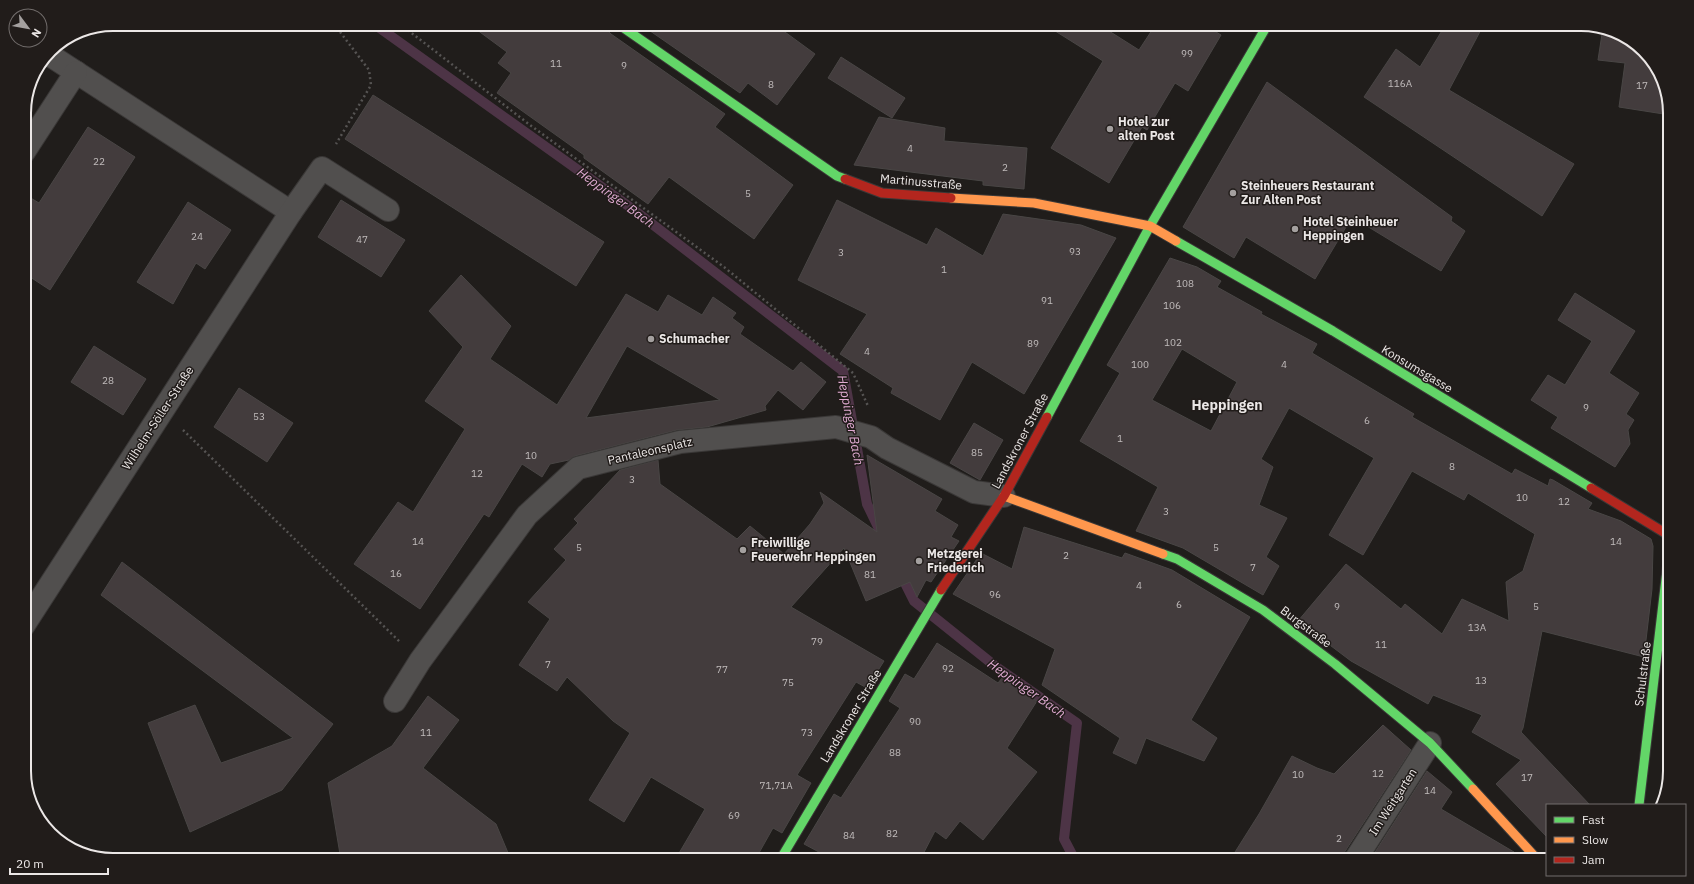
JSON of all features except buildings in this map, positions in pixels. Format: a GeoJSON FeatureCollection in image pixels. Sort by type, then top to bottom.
{"type":"FeatureCollection","features":[{"type":"Feature","properties":{"kind":"main road","name":"Martinusstraße"},"geometry":{"type":"LineString","coordinates":[[628,31],[837,176],[882,193],[1034,203],[1150,226]]}},
{"type":"Feature","properties":{"kind":"main road","name":"Landskroner Straße"},"geometry":{"type":"LineString","coordinates":[[784,853],[938,594],[1004,496],[1150,226],[1264,31]]}},
{"type":"Feature","properties":{"kind":"main road","name":"Konsumsgasse"},"geometry":{"type":"LineString","coordinates":[[1150,226],[1333,331],[1663,532]]}},
{"type":"Feature","properties":{"kind":"main road","name":"Burgstraße"},"geometry":{"type":"LineString","coordinates":[[1004,496],[1177,560],[1263,610],[1335,664],[1430,743],[1529,853]]}},
{"type":"Feature","properties":{"kind":"main road","name":"Schulstraße"},"geometry":{"type":"LineString","coordinates":[[1639,804],[1663,604]]}},
{"type":"Feature","properties":{"kind":"street"},"geometry":{"type":"LineString","coordinates":[[53,57],[291,212]]}},
{"type":"Feature","properties":{"kind":"street"},"geometry":{"type":"LineString","coordinates":[[31,141],[76,72]]}},
{"type":"Feature","properties":{"kind":"street"},"geometry":{"type":"LineString","coordinates":[[322,168],[388,210]]}},
{"type":"Feature","properties":{"kind":"street","name":"Wilhelm-Söller-Straße"},"geometry":{"type":"LineString","coordinates":[[31,614],[291,212],[322,168]]}},
{"type":"Feature","properties":{"kind":"street","name":"Pantaleonsplatz"},"geometry":{"type":"LineString","coordinates":[[395,701],[420,661],[527,515],[578,468],[680,442],[836,427],[871,437],[887,448],[974,492],[1004,496]]}},
{"type":"Feature","properties":{"kind":"street","name":"Im Weitgarten"},"geometry":{"type":"LineString","coordinates":[[1359,853],[1430,743]]}},
{"type":"Feature","properties":{"kind":"path"},"geometry":{"type":"LineString","coordinates":[[322,168],[371,85],[369,70],[339,31]]}},
{"type":"Feature","properties":{"kind":"path"},"geometry":{"type":"LineString","coordinates":[[409,31],[530,125],[724,267],[814,340],[853,373],[868,407]]}},
{"type":"Feature","properties":{"kind":"path"},"geometry":{"type":"LineString","coordinates":[[163,410],[420,661]]}},
{"type":"Feature","properties":{"kind":"waterway","name":"Heppinger Bach"},"geometry":{"type":"LineString","coordinates":[[384,31],[634,210],[843,371],[867,504],[882,535]]}},
{"type":"Feature","properties":{"kind":"waterway","name":"Heppinger Bach"},"geometry":{"type":"LineString","coordinates":[[900,573],[914,601],[995,666],[1077,723],[1064,839],[1071,853]]}},
{"type":"Feature","properties":{"kind":"traffic: fast"},"geometry":{"type":"LineString","coordinates":[[628,31],[837,176],[845,179]]}},
{"type":"Feature","properties":{"kind":"traffic: fast"},"geometry":{"type":"LineString","coordinates":[[1047,417],[1150,226],[1264,31]]}},
{"type":"Feature","properties":{"kind":"traffic: fast"},"geometry":{"type":"LineString","coordinates":[[1176,241],[1333,331],[1591,488]]}},
{"type":"Feature","properties":{"kind":"traffic: fast"},"geometry":{"type":"LineString","coordinates":[[1163,554],[1177,559],[1263,610],[1335,664],[1430,743],[1473,789]]}},
{"type":"Feature","properties":{"kind":"traffic: fast"},"geometry":{"type":"LineString","coordinates":[[784,853],[941,590]]}},
{"type":"Feature","properties":{"kind":"traffic: fast"},"geometry":{"type":"LineString","coordinates":[[1639,804],[1663,604]]}},
{"type":"Feature","properties":{"kind":"traffic: slow"},"geometry":{"type":"LineString","coordinates":[[951,198],[1034,203],[1150,226],[1176,241]]}},
{"type":"Feature","properties":{"kind":"traffic: slow"},"geometry":{"type":"LineString","coordinates":[[1004,496],[1163,554]]}},
{"type":"Feature","properties":{"kind":"traffic: slow"},"geometry":{"type":"LineString","coordinates":[[1473,789],[1532,853]]}},
{"type":"Feature","properties":{"kind":"traffic: jam"},"geometry":{"type":"LineString","coordinates":[[845,179],[882,193],[951,198]]}},
{"type":"Feature","properties":{"kind":"traffic: jam"},"geometry":{"type":"LineString","coordinates":[[941,590],[1004,496],[1047,417]]}},
{"type":"Feature","properties":{"kind":"traffic: jam"},"geometry":{"type":"LineString","coordinates":[[1591,488],[1663,532]]}},
{"type":"Feature","properties":{"kind":"place","name":"Hotel zur alten Post"},"geometry":{"type":"Point","coordinates":[1110,129]}},
{"type":"Feature","properties":{"kind":"place","name":"Steinheuers Restaurant Zur Alten Post"},"geometry":{"type":"Point","coordinates":[1233,193]}},
{"type":"Feature","properties":{"kind":"place","name":"Hotel Steinheuer Heppingen"},"geometry":{"type":"Point","coordinates":[1295,229]}},
{"type":"Feature","properties":{"kind":"place","name":"Schumacher"},"geometry":{"type":"Point","coordinates":[651,339]}},
{"type":"Feature","properties":{"kind":"place","name":"Freiwillige Feuerwehr Heppingen"},"geometry":{"type":"Point","coordinates":[743,550]}},
{"type":"Feature","properties":{"kind":"place","name":"Metzgerei Friederich"},"geometry":{"type":"Point","coordinates":[919,561]}},
{"type":"Feature","properties":{"kind":"district","name":"Heppingen"},"geometry":{"type":"Point","coordinates":[1227,405]}}]}
